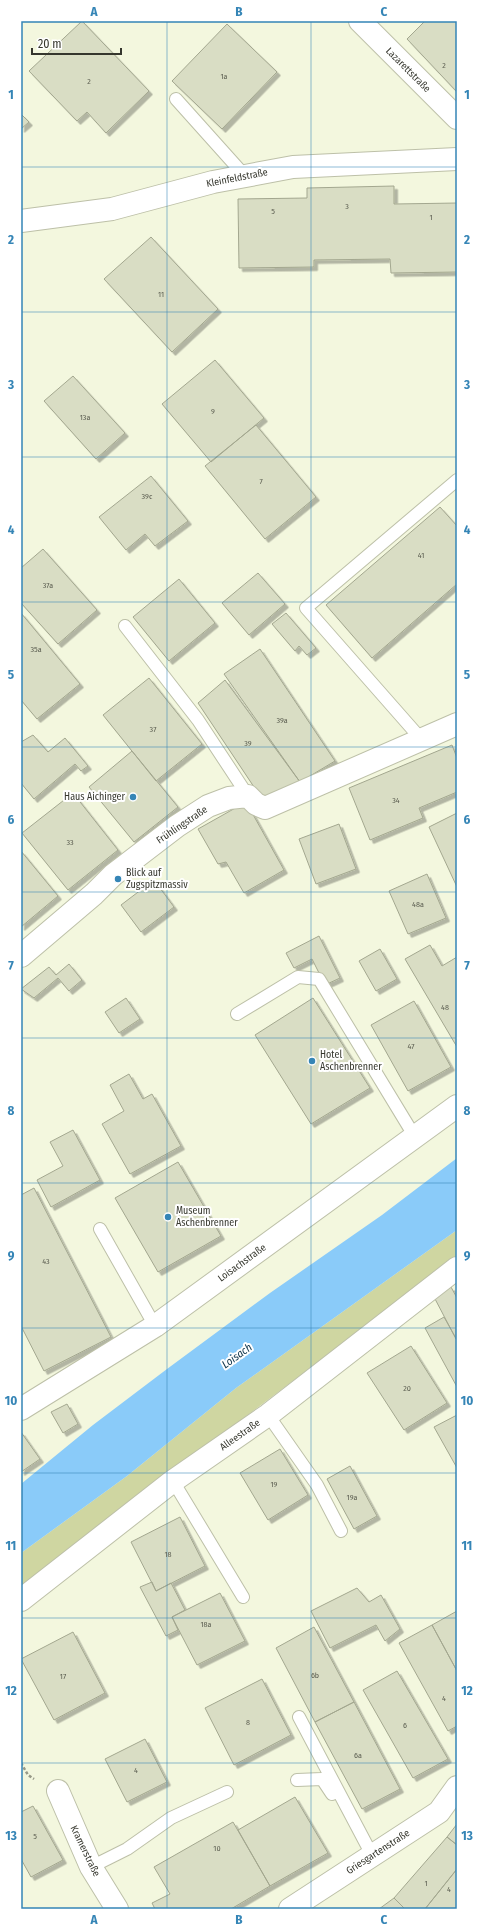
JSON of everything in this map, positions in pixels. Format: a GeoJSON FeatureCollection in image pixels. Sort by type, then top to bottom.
{"type":"FeatureCollection","features":[{"type":"Feature","properties":{"kind":"street","name":"Lazarettstraße"},"geometry":{"type":"LineString","coordinates":[[360,21],[457,118]]}},
{"type":"Feature","properties":{"kind":"street","name":"Kleinfeldstraße"},"geometry":{"type":"LineString","coordinates":[[21,221],[112,209],[212,182],[293,167],[457,159]]}},
{"type":"Feature","properties":{"kind":"street"},"geometry":{"type":"LineString","coordinates":[[248,796],[256,804],[265,808],[287,800],[356,767],[457,724]]}},
{"type":"Feature","properties":{"kind":"street","name":"Frühlingstraße"},"geometry":{"type":"LineString","coordinates":[[21,956],[94,894],[113,875],[178,826],[208,806],[229,798],[248,796]]}},
{"type":"Feature","properties":{"kind":"street","name":"Loisachstraße"},"geometry":{"type":"LineString","coordinates":[[21,1409],[155,1326],[457,1106]]}},
{"type":"Feature","properties":{"kind":"street","name":"Alleestraße"},"geometry":{"type":"LineString","coordinates":[[21,1600],[173,1481],[268,1415],[457,1268]]}},
{"type":"Feature","properties":{"kind":"street","name":"Griesgartenstraße"},"geometry":{"type":"LineString","coordinates":[[290,1909],[439,1812],[457,1787]]}},
{"type":"Feature","properties":{"kind":"street","name":"Kramerstraße"},"geometry":{"type":"LineString","coordinates":[[58,1791],[91,1867],[117,1909]]}},
{"type":"Feature","properties":{"kind":"lane"},"geometry":{"type":"LineString","coordinates":[[176,99],[245,176]]}},
{"type":"Feature","properties":{"kind":"lane"},"geometry":{"type":"LineString","coordinates":[[422,740],[306,608],[457,480]]}},
{"type":"Feature","properties":{"kind":"lane"},"geometry":{"type":"LineString","coordinates":[[124,626],[198,720],[248,796]]}},
{"type":"Feature","properties":{"kind":"lane"},"geometry":{"type":"LineString","coordinates":[[237,1014],[298,977],[319,979],[415,1137]]}},
{"type":"Feature","properties":{"kind":"lane"},"geometry":{"type":"LineString","coordinates":[[100,1229],[155,1326]]}},
{"type":"Feature","properties":{"kind":"lane"},"geometry":{"type":"LineString","coordinates":[[268,1415],[317,1485],[341,1531]]}},
{"type":"Feature","properties":{"kind":"lane"},"geometry":{"type":"LineString","coordinates":[[173,1481],[243,1597]]}},
{"type":"Feature","properties":{"kind":"lane"},"geometry":{"type":"LineString","coordinates":[[299,1717],[372,1856]]}},
{"type":"Feature","properties":{"kind":"lane"},"geometry":{"type":"LineString","coordinates":[[297,1780],[322,1779],[372,1856]]}},
{"type":"Feature","properties":{"kind":"lane"},"geometry":{"type":"LineString","coordinates":[[91,1867],[128,1849],[171,1818],[227,1792]]}},
{"type":"Feature","properties":{"kind":"green space"},"geometry":{"type":"Polygon","coordinates":[[[457,1230],[457,1257],[21,1586],[21,1553],[127,1476],[236,1388],[457,1230]]]}},
{"type":"Feature","properties":{"kind":"water","name":"Loisach"},"geometry":{"type":"Polygon","coordinates":[[[457,1158],[457,1230],[236,1388],[127,1476],[21,1553],[21,1484],[93,1425],[167,1369],[270,1293],[382,1215],[457,1158]]]}},
{"type":"Feature","properties":{"kind":"building"},"geometry":{"type":"Polygon","coordinates":[[[82,21],[149,91],[106,133],[87,112],[77,121],[29,71],[82,21]]]}},
{"type":"Feature","properties":{"kind":"building"},"geometry":{"type":"Polygon","coordinates":[[[425,21],[457,21],[457,92],[407,39],[425,21]]]}},
{"type":"Feature","properties":{"kind":"building"},"geometry":{"type":"Polygon","coordinates":[[[227,24],[277,72],[222,129],[172,81],[227,24]]]}},
{"type":"Feature","properties":{"kind":"building"},"geometry":{"type":"Polygon","coordinates":[[[21,114],[29,122],[21,129],[21,114]]]}},
{"type":"Feature","properties":{"kind":"building"},"geometry":{"type":"Polygon","coordinates":[[[394,186],[394,204],[457,203],[457,272],[391,273],[390,259],[314,260],[314,267],[239,268],[238,199],[307,198],[307,188],[394,186]]]}},
{"type":"Feature","properties":{"kind":"building"},"geometry":{"type":"Polygon","coordinates":[[[151,237],[218,309],[172,352],[104,279],[151,237]]]}},
{"type":"Feature","properties":{"kind":"building"},"geometry":{"type":"Polygon","coordinates":[[[215,360],[264,418],[211,462],[162,404],[215,360]]]}},
{"type":"Feature","properties":{"kind":"building"},"geometry":{"type":"Polygon","coordinates":[[[73,376],[125,433],[96,459],[44,401],[73,376]]]}},
{"type":"Feature","properties":{"kind":"building"},"geometry":{"type":"Polygon","coordinates":[[[256,425],[316,497],[265,539],[205,466],[256,425]]]}},
{"type":"Feature","properties":{"kind":"building"},"geometry":{"type":"Polygon","coordinates":[[[151,476],[188,521],[155,546],[145,534],[126,550],[99,517],[151,476]]]}},
{"type":"Feature","properties":{"kind":"building"},"geometry":{"type":"Polygon","coordinates":[[[440,507],[457,526],[457,584],[372,658],[326,605],[440,507]]]}},
{"type":"Feature","properties":{"kind":"building"},"geometry":{"type":"Polygon","coordinates":[[[43,549],[97,610],[58,644],[21,603],[21,568],[43,549]]]}},
{"type":"Feature","properties":{"kind":"building"},"geometry":{"type":"Polygon","coordinates":[[[258,573],[285,604],[249,635],[222,603],[258,573]]]}},
{"type":"Feature","properties":{"kind":"building"},"geometry":{"type":"Polygon","coordinates":[[[179,579],[215,623],[169,661],[133,617],[179,579]]]}},
{"type":"Feature","properties":{"kind":"building"},"geometry":{"type":"Polygon","coordinates":[[[21,613],[80,684],[37,719],[21,700],[21,613]]]}},
{"type":"Feature","properties":{"kind":"building"},"geometry":{"type":"Polygon","coordinates":[[[286,613],[316,648],[307,655],[299,646],[295,651],[272,624],[286,613]]]}},
{"type":"Feature","properties":{"kind":"building"},"geometry":{"type":"Polygon","coordinates":[[[260,649],[335,761],[300,782],[224,674],[260,649]]]}},
{"type":"Feature","properties":{"kind":"building"},"geometry":{"type":"Polygon","coordinates":[[[149,678],[202,744],[156,781],[103,715],[149,678]]]}},
{"type":"Feature","properties":{"kind":"building"},"geometry":{"type":"Polygon","coordinates":[[[225,680],[300,782],[264,802],[198,703],[225,680]]]}},
{"type":"Feature","properties":{"kind":"building"},"geometry":{"type":"Polygon","coordinates":[[[33,735],[48,752],[65,738],[88,766],[81,771],[75,764],[34,799],[21,783],[21,742],[33,735]]]}},
{"type":"Feature","properties":{"kind":"building"},"geometry":{"type":"Polygon","coordinates":[[[452,745],[457,758],[457,792],[419,808],[423,818],[370,840],[349,788],[452,745]]]}},
{"type":"Feature","properties":{"kind":"building","name":"Haus Aichinger"},"geometry":{"type":"Polygon","coordinates":[[[132,751],[178,807],[134,842],[89,787],[132,751]]]}},
{"type":"Feature","properties":{"kind":"building"},"geometry":{"type":"Polygon","coordinates":[[[73,793],[118,850],[68,890],[22,833],[73,793]]]}},
{"type":"Feature","properties":{"kind":"building"},"geometry":{"type":"Polygon","coordinates":[[[246,802],[284,870],[244,893],[226,862],[218,864],[198,829],[246,802]]]}},
{"type":"Feature","properties":{"kind":"building"},"geometry":{"type":"Polygon","coordinates":[[[457,813],[457,887],[429,827],[457,813]]]}},
{"type":"Feature","properties":{"kind":"building"},"geometry":{"type":"Polygon","coordinates":[[[339,824],[356,869],[316,884],[299,839],[339,824]]]}},
{"type":"Feature","properties":{"kind":"building"},"geometry":{"type":"Polygon","coordinates":[[[21,851],[58,896],[21,927],[21,851]]]}},
{"type":"Feature","properties":{"kind":"building"},"geometry":{"type":"Polygon","coordinates":[[[427,874],[446,918],[408,934],[389,891],[427,874]]]}},
{"type":"Feature","properties":{"kind":"building"},"geometry":{"type":"Polygon","coordinates":[[[154,880],[174,907],[141,932],[121,905],[154,880]]]}},
{"type":"Feature","properties":{"kind":"building"},"geometry":{"type":"Polygon","coordinates":[[[319,936],[340,978],[325,985],[312,959],[294,968],[286,953],[319,936]]]}},
{"type":"Feature","properties":{"kind":"building"},"geometry":{"type":"Polygon","coordinates":[[[430,945],[442,966],[457,957],[457,1047],[405,959],[430,945]]]}},
{"type":"Feature","properties":{"kind":"building"},"geometry":{"type":"Polygon","coordinates":[[[380,949],[397,979],[376,991],[359,961],[380,949]]]}},
{"type":"Feature","properties":{"kind":"building"},"geometry":{"type":"Polygon","coordinates":[[[69,964],[82,980],[69,991],[58,978],[34,998],[21,989],[49,967],[56,975],[69,964]]]}},
{"type":"Feature","properties":{"kind":"building"},"geometry":{"type":"Polygon","coordinates":[[[126,998],[140,1019],[119,1033],[105,1012],[126,998]]]}},
{"type":"Feature","properties":{"kind":"building","name":"Hotel Aschenbrenner"},"geometry":{"type":"Polygon","coordinates":[[[313,998],[370,1088],[311,1124],[255,1035],[313,998]]]}},
{"type":"Feature","properties":{"kind":"building"},"geometry":{"type":"Polygon","coordinates":[[[414,1001],[451,1067],[408,1091],[371,1025],[414,1001]]]}},
{"type":"Feature","properties":{"kind":"building"},"geometry":{"type":"Polygon","coordinates":[[[129,1074],[143,1099],[152,1094],[181,1146],[130,1174],[102,1124],[124,1111],[110,1085],[129,1074]]]}},
{"type":"Feature","properties":{"kind":"building"},"geometry":{"type":"Polygon","coordinates":[[[73,1130],[100,1180],[51,1207],[37,1180],[63,1166],[50,1142],[73,1130]]]}},
{"type":"Feature","properties":{"kind":"building","name":"Museum Aschenbrenner"},"geometry":{"type":"Polygon","coordinates":[[[178,1162],[221,1236],[158,1272],[115,1198],[178,1162]]]}},
{"type":"Feature","properties":{"kind":"building"},"geometry":{"type":"Polygon","coordinates":[[[34,1188],[111,1337],[44,1371],[21,1326],[21,1195],[34,1188]]]}},
{"type":"Feature","properties":{"kind":"building"},"geometry":{"type":"Polygon","coordinates":[[[451,1287],[457,1298],[456,1339],[434,1297],[451,1287]]]}},
{"type":"Feature","properties":{"kind":"building"},"geometry":{"type":"Polygon","coordinates":[[[444,1317],[457,1340],[457,1387],[425,1328],[444,1317]]]}},
{"type":"Feature","properties":{"kind":"building"},"geometry":{"type":"Polygon","coordinates":[[[411,1346],[447,1403],[404,1430],[367,1373],[411,1346]]]}},
{"type":"Feature","properties":{"kind":"building"},"geometry":{"type":"Polygon","coordinates":[[[67,1404],[78,1424],[63,1433],[51,1412],[67,1404]]]}},
{"type":"Feature","properties":{"kind":"building"},"geometry":{"type":"Polygon","coordinates":[[[457,1415],[457,1468],[434,1427],[457,1415]]]}},
{"type":"Feature","properties":{"kind":"building"},"geometry":{"type":"Polygon","coordinates":[[[21,1432],[40,1459],[21,1472],[21,1432]]]}},
{"type":"Feature","properties":{"kind":"building"},"geometry":{"type":"Polygon","coordinates":[[[280,1449],[308,1495],[268,1520],[240,1473],[280,1449]]]}},
{"type":"Feature","properties":{"kind":"building"},"geometry":{"type":"Polygon","coordinates":[[[350,1466],[377,1516],[354,1529],[327,1479],[350,1466]]]}},
{"type":"Feature","properties":{"kind":"building"},"geometry":{"type":"Polygon","coordinates":[[[180,1517],[205,1566],[156,1591],[131,1542],[180,1517]]]}},
{"type":"Feature","properties":{"kind":"building"},"geometry":{"type":"Polygon","coordinates":[[[152,1582],[156,1591],[171,1583],[185,1610],[172,1617],[178,1630],[166,1636],[140,1587],[152,1582]]]}},
{"type":"Feature","properties":{"kind":"building"},"geometry":{"type":"Polygon","coordinates":[[[357,1588],[369,1602],[381,1595],[400,1629],[385,1641],[376,1625],[330,1648],[311,1611],[357,1588]]]}},
{"type":"Feature","properties":{"kind":"building"},"geometry":{"type":"Polygon","coordinates":[[[220,1593],[245,1641],[197,1665],[172,1617],[220,1593]]]}},
{"type":"Feature","properties":{"kind":"building"},"geometry":{"type":"Polygon","coordinates":[[[457,1611],[457,1671],[432,1625],[457,1611]]]}},
{"type":"Feature","properties":{"kind":"building"},"geometry":{"type":"Polygon","coordinates":[[[432,1625],[457,1671],[457,1726],[448,1731],[399,1643],[432,1625]]]}},
{"type":"Feature","properties":{"kind":"building"},"geometry":{"type":"Polygon","coordinates":[[[314,1627],[354,1702],[315,1722],[276,1648],[314,1627]]]}},
{"type":"Feature","properties":{"kind":"building"},"geometry":{"type":"Polygon","coordinates":[[[73,1632],[105,1693],[54,1720],[21,1659],[73,1632]]]}},
{"type":"Feature","properties":{"kind":"building"},"geometry":{"type":"Polygon","coordinates":[[[397,1671],[448,1759],[413,1778],[363,1690],[397,1671]]]}},
{"type":"Feature","properties":{"kind":"building"},"geometry":{"type":"Polygon","coordinates":[[[262,1679],[291,1735],[234,1765],[205,1708],[262,1679]]]}},
{"type":"Feature","properties":{"kind":"building"},"geometry":{"type":"Polygon","coordinates":[[[354,1702],[400,1789],[362,1809],[315,1722],[354,1702]]]}},
{"type":"Feature","properties":{"kind":"building"},"geometry":{"type":"Polygon","coordinates":[[[145,1739],[167,1782],[127,1802],[105,1759],[145,1739]]]}},
{"type":"Feature","properties":{"kind":"building"},"geometry":{"type":"Polygon","coordinates":[[[295,1797],[328,1853],[270,1886],[238,1830],[295,1797]]]}},
{"type":"Feature","properties":{"kind":"building"},"geometry":{"type":"Polygon","coordinates":[[[33,1806],[63,1860],[31,1877],[21,1859],[21,1812],[33,1806]]]}},
{"type":"Feature","properties":{"kind":"building"},"geometry":{"type":"Polygon","coordinates":[[[233,1822],[270,1886],[231,1909],[155,1909],[152,1903],[170,1894],[154,1867],[233,1822]]]}},
{"type":"Feature","properties":{"kind":"building"},"geometry":{"type":"Polygon","coordinates":[[[457,1824],[457,1845],[447,1837],[457,1824]]]}},
{"type":"Feature","properties":{"kind":"building"},"geometry":{"type":"Polygon","coordinates":[[[447,1837],[457,1845],[457,1869],[425,1909],[405,1909],[394,1898],[447,1837]]]}},
{"type":"Feature","properties":{"kind":"building"},"geometry":{"type":"Polygon","coordinates":[[[457,1869],[457,1909],[425,1909],[457,1869]]]}},
{"type":"Feature","properties":{"kind":"building"},"geometry":{"type":"Polygon","coordinates":[[[394,1898],[405,1909],[379,1909],[394,1898]]]}},
{"type":"Feature","properties":{"kind":"place","name":"Haus Aichinger"},"geometry":{"type":"Point","coordinates":[133,797]}},
{"type":"Feature","properties":{"kind":"place","name":"Blick auf Zugspitzmassiv"},"geometry":{"type":"Point","coordinates":[118,879]}},
{"type":"Feature","properties":{"kind":"place","name":"Hotel Aschenbrenner"},"geometry":{"type":"Point","coordinates":[312,1061]}},
{"type":"Feature","properties":{"kind":"place","name":"Museum Aschenbrenner"},"geometry":{"type":"Point","coordinates":[168,1217]}}]}
